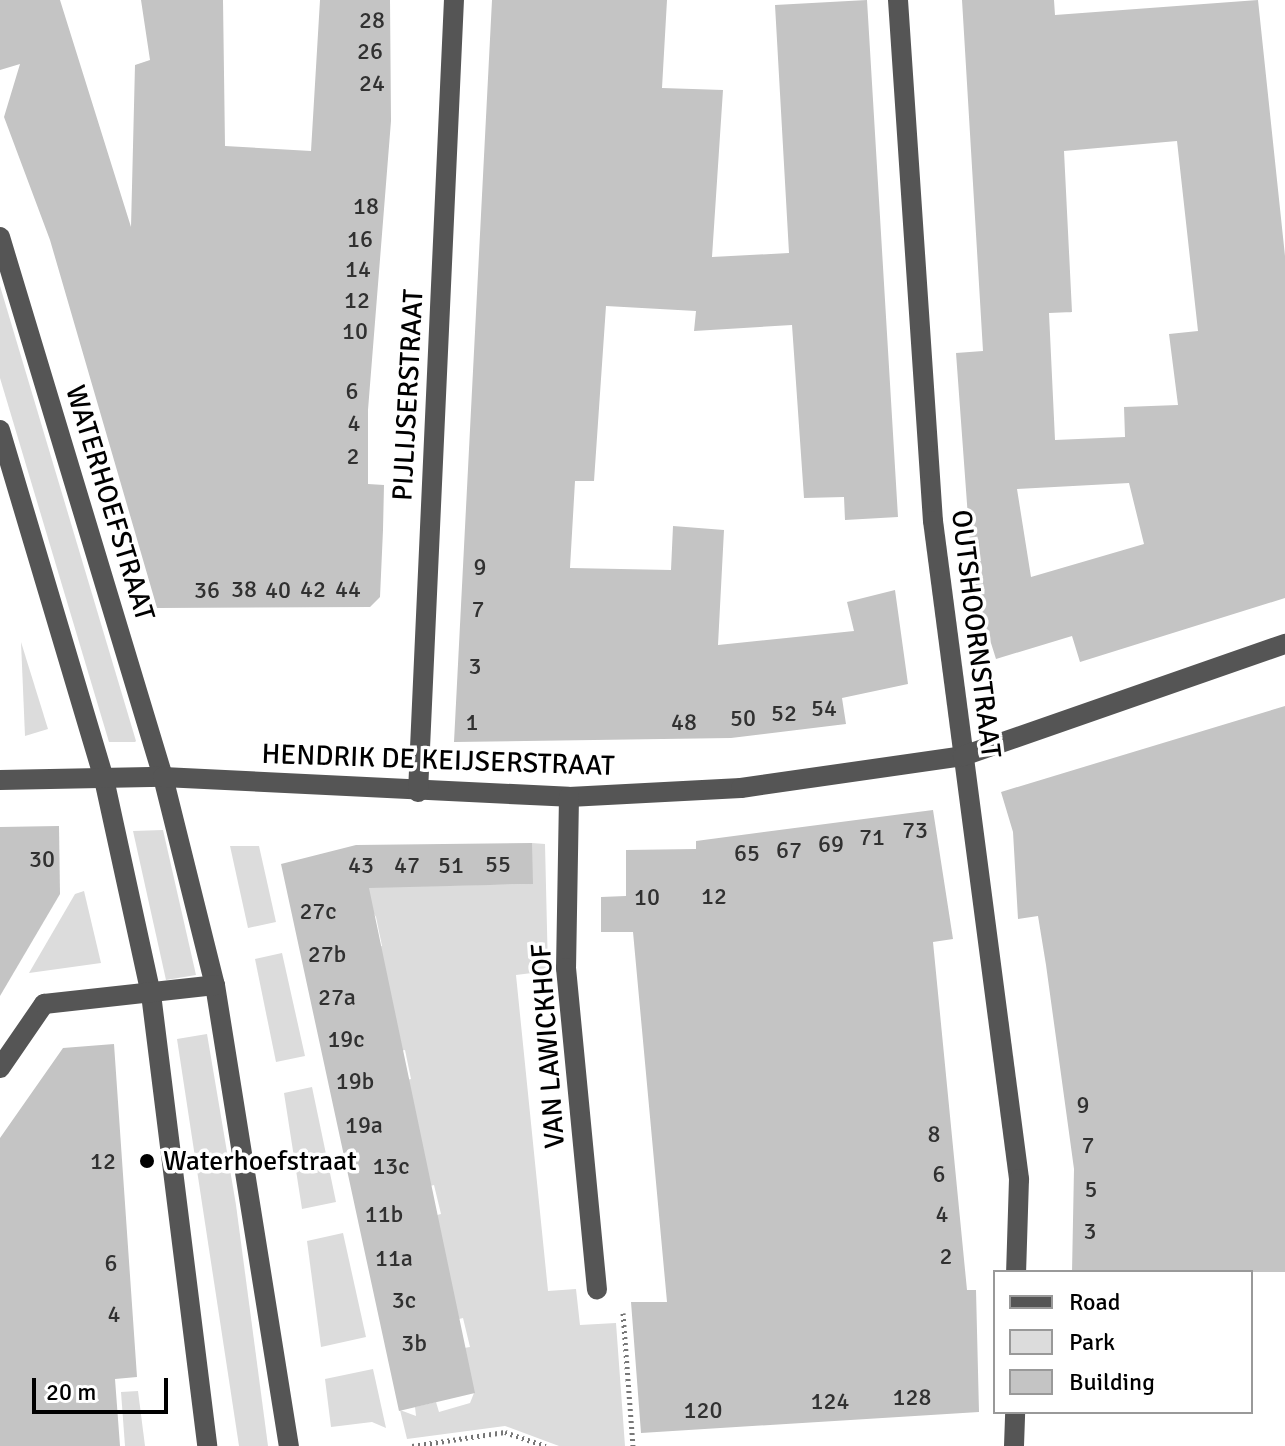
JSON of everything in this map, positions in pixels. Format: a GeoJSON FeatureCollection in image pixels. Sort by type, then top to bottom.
{"type":"FeatureCollection","features":[{"type":"Feature","properties":{"kind":"street","name":"PIJLIJSERSTRAAT"},"geometry":{"type":"LineString","coordinates":[[418,792],[454,0]]}},
{"type":"Feature","properties":{"kind":"street","name":"OUTSHOORNSTRAAT"},"geometry":{"type":"LineString","coordinates":[[898,0],[933,521],[1019,1179],[1016,1270]]}},
{"type":"Feature","properties":{"kind":"street","name":"WATERHOEFSTRAAT"},"geometry":{"type":"LineString","coordinates":[[0,237],[163,777],[215,985],[289,1446]]}},
{"type":"Feature","properties":{"kind":"street"},"geometry":{"type":"LineString","coordinates":[[0,430],[104,779],[151,994],[207,1446]]}},
{"type":"Feature","properties":{"kind":"street","name":"HENDRIK DE KEIJSERSTRAAT"},"geometry":{"type":"LineString","coordinates":[[0,780],[163,777],[418,792],[569,797],[741,788],[963,756],[1285,644]]}},
{"type":"Feature","properties":{"kind":"street","name":"VAN LAWICKHOF"},"geometry":{"type":"LineString","coordinates":[[569,797],[566,968],[597,1290]]}},
{"type":"Feature","properties":{"kind":"street"},"geometry":{"type":"LineString","coordinates":[[0,1068],[44,1004],[215,985]]}},
{"type":"Feature","properties":{"kind":"street"},"geometry":{"type":"LineString","coordinates":[[1014,1446],[1015,1414]]}},
{"type":"Feature","properties":{"kind":"path"},"geometry":{"type":"LineString","coordinates":[[597,1290],[598,1313],[624,1313],[633,1446]]}},
{"type":"Feature","properties":{"kind":"path"},"geometry":{"type":"LineString","coordinates":[[412,1446],[505,1432],[546,1446]]}},
{"type":"Feature","properties":{"kind":"green space"},"geometry":{"type":"Polygon","coordinates":[[[0,286],[135,742],[109,742],[0,378],[0,286]]]}},
{"type":"Feature","properties":{"kind":"green space"},"geometry":{"type":"Polygon","coordinates":[[[21,642],[48,729],[25,736],[21,642]]]}},
{"type":"Feature","properties":{"kind":"green space"},"geometry":{"type":"Polygon","coordinates":[[[163,830],[196,975],[166,980],[133,831],[163,830]]]}},
{"type":"Feature","properties":{"kind":"green space"},"geometry":{"type":"Polygon","coordinates":[[[532,843],[545,844],[548,971],[516,975],[548,1291],[576,1289],[580,1325],[616,1323],[625,1446],[559,1446],[505,1426],[407,1439],[400,1410],[416,1416],[415,1407],[436,1402],[439,1412],[470,1403],[474,1393],[458,1349],[470,1347],[463,1318],[451,1321],[429,1217],[441,1214],[434,1185],[422,1188],[399,1082],[411,1079],[405,1050],[393,1052],[370,949],[382,946],[376,917],[357,887],[532,884],[532,843]]]}},
{"type":"Feature","properties":{"kind":"green space"},"geometry":{"type":"Polygon","coordinates":[[[230,846],[259,846],[276,922],[248,928],[230,846]]]}},
{"type":"Feature","properties":{"kind":"green space"},"geometry":{"type":"Polygon","coordinates":[[[84,891],[101,963],[29,973],[75,894],[84,891]]]}},
{"type":"Feature","properties":{"kind":"green space"},"geometry":{"type":"Polygon","coordinates":[[[282,953],[305,1056],[276,1062],[255,959],[282,953]]]}},
{"type":"Feature","properties":{"kind":"green space"},"geometry":{"type":"Polygon","coordinates":[[[207,1034],[236,1205],[268,1446],[239,1446],[177,1039],[207,1034]]]}},
{"type":"Feature","properties":{"kind":"green space"},"geometry":{"type":"Polygon","coordinates":[[[312,1087],[336,1202],[302,1209],[284,1093],[312,1087]]]}},
{"type":"Feature","properties":{"kind":"green space"},"geometry":{"type":"Polygon","coordinates":[[[343,1233],[366,1337],[321,1347],[307,1241],[343,1233]]]}},
{"type":"Feature","properties":{"kind":"green space"},"geometry":{"type":"Polygon","coordinates":[[[373,1369],[386,1428],[372,1422],[331,1427],[325,1379],[373,1369]]]}},
{"type":"Feature","properties":{"kind":"green space"},"geometry":{"type":"Polygon","coordinates":[[[138,1391],[145,1446],[125,1446],[121,1392],[138,1391]]]}},
{"type":"Feature","properties":{"kind":"building"},"geometry":{"type":"Polygon","coordinates":[[[0,0],[60,0],[131,227],[135,65],[150,60],[141,0],[223,0],[225,146],[311,151],[320,0],[390,0],[391,121],[368,410],[368,484],[384,485],[383,530],[380,597],[370,607],[157,608],[50,240],[4,117],[20,64],[0,70],[0,0]]]}},
{"type":"Feature","properties":{"kind":"building"},"geometry":{"type":"Polygon","coordinates":[[[492,0],[667,0],[662,88],[723,90],[712,257],[789,253],[775,5],[867,0],[898,517],[845,520],[844,497],[804,498],[792,325],[694,331],[696,311],[606,306],[594,481],[575,481],[570,568],[671,570],[673,526],[724,530],[718,645],[854,631],[847,602],[895,590],[908,684],[842,698],[846,724],[731,738],[454,742],[492,0]]]}},
{"type":"Feature","properties":{"kind":"building"},"geometry":{"type":"Polygon","coordinates":[[[962,0],[1054,0],[1055,15],[1258,0],[1285,256],[1285,598],[1080,662],[1072,636],[996,659],[973,586],[956,353],[983,351],[962,0]],[[1177,141],[1064,151],[1072,312],[1049,313],[1055,440],[1125,437],[1124,407],[1178,405],[1169,334],[1198,331],[1177,141]],[[1129,483],[1017,489],[1031,577],[1144,544],[1129,483]]]}},
{"type":"Feature","properties":{"kind":"building"},"geometry":{"type":"Polygon","coordinates":[[[1285,706],[1285,1272],[1072,1270],[1074,1169],[1046,965],[1038,916],[1018,919],[1013,832],[1001,792],[1285,706]]]}},
{"type":"Feature","properties":{"kind":"building"},"geometry":{"type":"Polygon","coordinates":[[[933,810],[953,939],[933,942],[967,1290],[976,1290],[979,1412],[641,1433],[631,1302],[667,1302],[633,932],[601,932],[601,897],[626,896],[626,850],[696,849],[696,841],[933,810]]]}},
{"type":"Feature","properties":{"kind":"building"},"geometry":{"type":"Polygon","coordinates":[[[59,826],[60,894],[0,996],[0,827],[59,826]]]}},
{"type":"Feature","properties":{"kind":"building"},"geometry":{"type":"Polygon","coordinates":[[[532,843],[533,884],[369,888],[475,1393],[399,1411],[281,864],[356,845],[532,843]]]}},
{"type":"Feature","properties":{"kind":"building"},"geometry":{"type":"Polygon","coordinates":[[[114,1044],[137,1377],[115,1379],[120,1446],[0,1446],[0,1138],[63,1048],[114,1044]]]}},
{"type":"Feature","properties":{"kind":"place","name":"Waterhoefstraat"},"geometry":{"type":"Point","coordinates":[147,1161]}}]}
